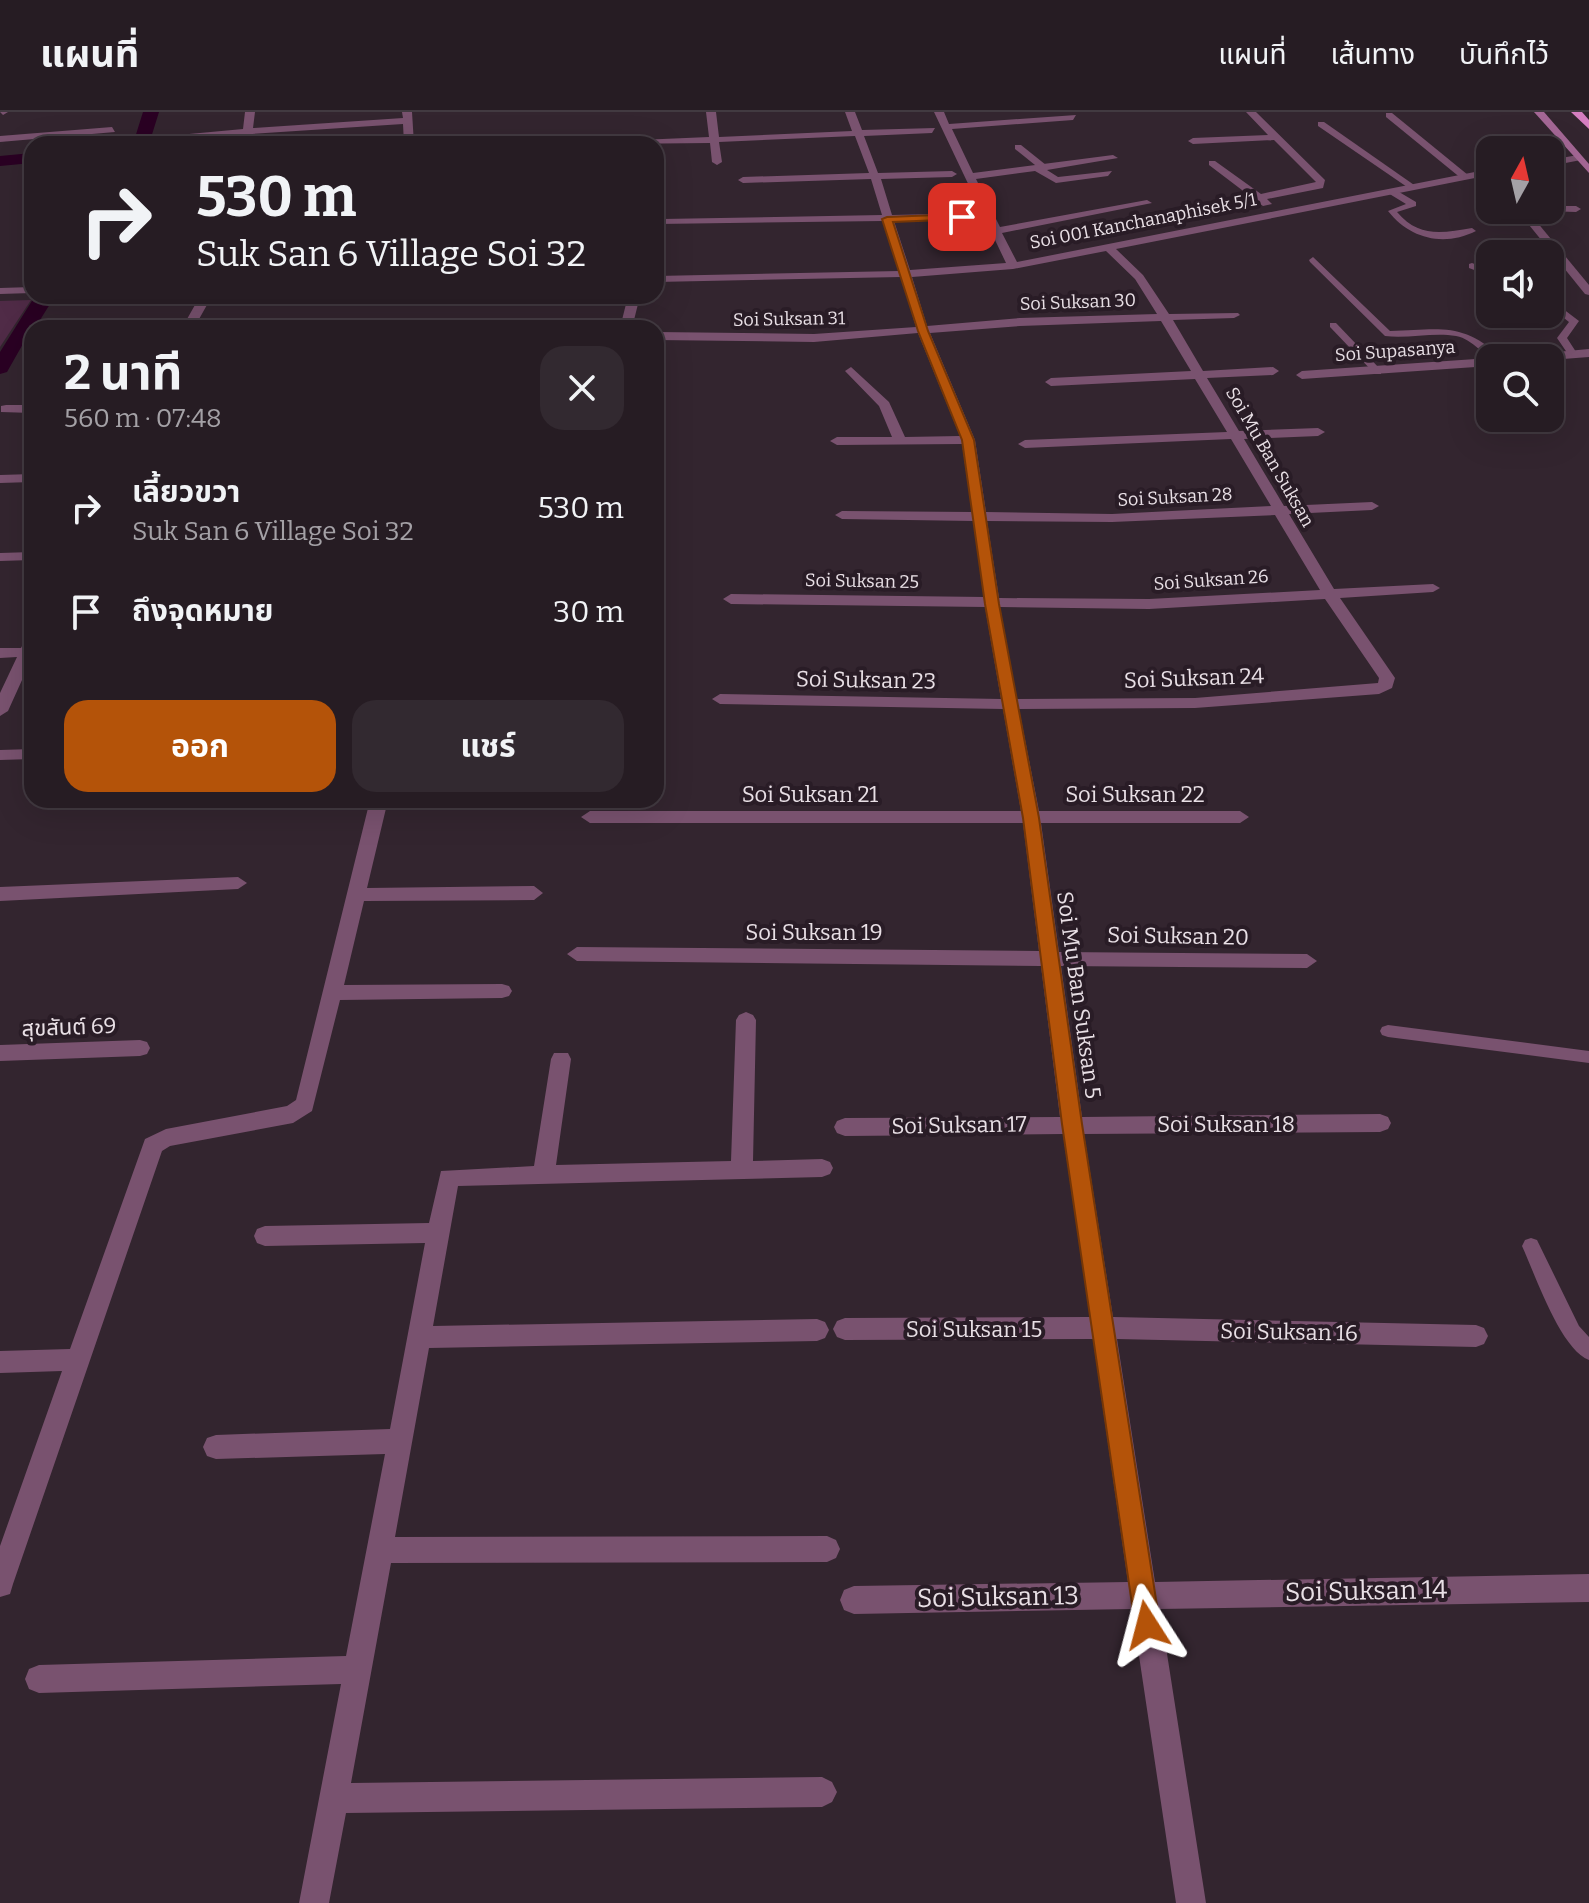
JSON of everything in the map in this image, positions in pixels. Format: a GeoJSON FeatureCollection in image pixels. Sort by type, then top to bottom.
{"type":"FeatureCollection","features":[{"type":"Feature","properties":{"kind":"highway"},"geometry":{"type":"LineString","coordinates":[[1576,112],[1589,126]]}},
{"type":"Feature","properties":{"kind":"main road"},"geometry":{"type":"LineString","coordinates":[[1539,113],[1589,170]]}},
{"type":"Feature","properties":{"kind":"street"},"geometry":{"type":"LineString","coordinates":[[247,136],[250,112]]}},
{"type":"Feature","properties":{"kind":"street"},"geometry":{"type":"LineString","coordinates":[[711,112],[717,162]]}},
{"type":"Feature","properties":{"kind":"street","name":"Soi Mu Ban Suksan 5"},"geometry":{"type":"LineString","coordinates":[[850,112],[875,177],[923,331],[968,440],[992,604],[1031,818],[1072,1124],[1191,1903]]}},
{"type":"Feature","properties":{"kind":"street"},"geometry":{"type":"LineString","coordinates":[[939,112],[1013,266]]}},
{"type":"Feature","properties":{"kind":"street"},"geometry":{"type":"LineString","coordinates":[[1251,112],[1321,182],[1319,186],[1258,198]]}},
{"type":"Feature","properties":{"kind":"street"},"geometry":{"type":"LineString","coordinates":[[179,136],[407,117]]}},
{"type":"Feature","properties":{"kind":"street"},"geometry":{"type":"LineString","coordinates":[[946,127],[1073,117]]}},
{"type":"Feature","properties":{"kind":"street"},"geometry":{"type":"LineString","coordinates":[[37,136],[112,130]]}},
{"type":"Feature","properties":{"kind":"street"},"geometry":{"type":"LineString","coordinates":[[664,142],[932,130]]}},
{"type":"Feature","properties":{"kind":"street"},"geometry":{"type":"LineString","coordinates":[[0,139],[24,137]]}},
{"type":"Feature","properties":{"kind":"street"},"geometry":{"type":"LineString","coordinates":[[1193,141],[1276,137]]}},
{"type":"Feature","properties":{"kind":"street"},"geometry":{"type":"LineString","coordinates":[[969,177],[1113,158]]}},
{"type":"Feature","properties":{"kind":"street"},"geometry":{"type":"LineString","coordinates":[[1564,160],[1578,158]]}},
{"type":"Feature","properties":{"kind":"street"},"geometry":{"type":"LineString","coordinates":[[1212,163],[1279,213]]}},
{"type":"Feature","properties":{"kind":"street"},"geometry":{"type":"LineString","coordinates":[[1040,168],[1056,180],[1112,172]]}},
{"type":"Feature","properties":{"kind":"street"},"geometry":{"type":"LineString","coordinates":[[743,180],[952,174]]}},
{"type":"Feature","properties":{"kind":"street","name":"Soi 001 Kanchanaphisek 5/1"},"geometry":{"type":"LineString","coordinates":[[664,279],[906,274],[1013,266],[1476,175]]}},
{"type":"Feature","properties":{"kind":"street"},"geometry":{"type":"LineString","coordinates":[[995,231],[1147,203]]}},
{"type":"Feature","properties":{"kind":"street"},"geometry":{"type":"LineString","coordinates":[[1564,209],[1576,209]]}},
{"type":"Feature","properties":{"kind":"street"},"geometry":{"type":"LineString","coordinates":[[664,222],[987,216]]}},
{"type":"Feature","properties":{"kind":"street"},"geometry":{"type":"LineString","coordinates":[[1533,224],[1589,292]]}},
{"type":"Feature","properties":{"kind":"street","name":"Soi Mu Ban Suksan"},"geometry":{"type":"LineString","coordinates":[[1107,246],[1139,277],[1165,317],[1329,593],[1387,678],[1386,685],[1379,689]]}},
{"type":"Feature","properties":{"kind":"street"},"geometry":{"type":"LineString","coordinates":[[0,291],[24,290]]}},
{"type":"Feature","properties":{"kind":"street","name":"Soi Suksan 30"},"geometry":{"type":"LineString","coordinates":[[923,331],[1020,322],[1234,315]]}},
{"type":"Feature","properties":{"kind":"street","name":"Soi Suksan 31"},"geometry":{"type":"LineString","coordinates":[[664,336],[805,338],[923,331]]}},
{"type":"Feature","properties":{"kind":"street"},"geometry":{"type":"LineString","coordinates":[[1564,356],[1589,353]]}},
{"type":"Feature","properties":{"kind":"street","name":"Soi Supasanya"},"geometry":{"type":"LineString","coordinates":[[1302,375],[1476,363]]}},
{"type":"Feature","properties":{"kind":"street"},"geometry":{"type":"LineString","coordinates":[[851,371],[885,405],[900,441]]}},
{"type":"Feature","properties":{"kind":"street"},"geometry":{"type":"LineString","coordinates":[[1051,382],[1273,371]]}},
{"type":"Feature","properties":{"kind":"street"},"geometry":{"type":"LineString","coordinates":[[6,409],[24,409]]}},
{"type":"Feature","properties":{"kind":"street"},"geometry":{"type":"LineString","coordinates":[[1025,444],[1318,432]]}},
{"type":"Feature","properties":{"kind":"street"},"geometry":{"type":"LineString","coordinates":[[837,441],[968,440]]}},
{"type":"Feature","properties":{"kind":"street"},"geometry":{"type":"LineString","coordinates":[[0,479],[24,478]]}},
{"type":"Feature","properties":{"kind":"street","name":"Soi Suksan 28"},"geometry":{"type":"LineString","coordinates":[[842,515],[1112,518],[1372,506]]}},
{"type":"Feature","properties":{"kind":"street"},"geometry":{"type":"LineString","coordinates":[[0,557],[24,556]]}},
{"type":"Feature","properties":{"kind":"street","name":"Soi Suksan 26"},"geometry":{"type":"LineString","coordinates":[[992,604],[1149,604],[1433,588]]}},
{"type":"Feature","properties":{"kind":"street","name":"Soi Suksan 25"},"geometry":{"type":"LineString","coordinates":[[731,599],[992,604]]}},
{"type":"Feature","properties":{"kind":"street"},"geometry":{"type":"LineString","coordinates":[[0,653],[24,649]]}},
{"type":"Feature","properties":{"kind":"street"},"geometry":{"type":"LineString","coordinates":[[0,711],[24,661]]}},
{"type":"Feature","properties":{"kind":"street","name":"Soi Suksan 24"},"geometry":{"type":"LineString","coordinates":[[1011,704],[1195,703],[1379,689]]}},
{"type":"Feature","properties":{"kind":"street","name":"Soi Suksan 23"},"geometry":{"type":"LineString","coordinates":[[720,699],[1011,704]]}},
{"type":"Feature","properties":{"kind":"street"},"geometry":{"type":"LineString","coordinates":[[0,755],[24,754]]}},
{"type":"Feature","properties":{"kind":"street"},"geometry":{"type":"LineString","coordinates":[[0,1584],[153,1145],[159,1140],[298,1111],[305,1105],[377,808]]}},
{"type":"Feature","properties":{"kind":"street","name":"Soi Suksan 21"},"geometry":{"type":"LineString","coordinates":[[590,817],[1031,818]]}},
{"type":"Feature","properties":{"kind":"street","name":"Soi Suksan 22"},"geometry":{"type":"LineString","coordinates":[[1031,818],[1240,817]]}},
{"type":"Feature","properties":{"kind":"street"},"geometry":{"type":"LineString","coordinates":[[0,894],[238,883]]}},
{"type":"Feature","properties":{"kind":"street"},"geometry":{"type":"LineString","coordinates":[[356,895],[534,893]]}},
{"type":"Feature","properties":{"kind":"street","name":"Soi Suksan 19"},"geometry":{"type":"LineString","coordinates":[[577,954],[1049,958]]}},
{"type":"Feature","properties":{"kind":"street","name":"Soi Suksan 20"},"geometry":{"type":"LineString","coordinates":[[1049,958],[1307,961]]}},
{"type":"Feature","properties":{"kind":"street"},"geometry":{"type":"LineString","coordinates":[[332,993],[502,991]]}},
{"type":"Feature","properties":{"kind":"street"},"geometry":{"type":"LineString","coordinates":[[742,1170],[746,1020]]}},
{"type":"Feature","properties":{"kind":"street","name":"สุขสันต์ 69"},"geometry":{"type":"LineString","coordinates":[[0,1053],[140,1048]]}},
{"type":"Feature","properties":{"kind":"street"},"geometry":{"type":"LineString","coordinates":[[544,1175],[561,1059]]}},
{"type":"Feature","properties":{"kind":"street","name":"Soi Suksan 18"},"geometry":{"type":"LineString","coordinates":[[1072,1124],[1380,1123]]}},
{"type":"Feature","properties":{"kind":"street","name":"Soi Suksan 17"},"geometry":{"type":"LineString","coordinates":[[845,1127],[1072,1124]]}},
{"type":"Feature","properties":{"kind":"street"},"geometry":{"type":"LineString","coordinates":[[314,1903],[449,1177],[822,1168]]}},
{"type":"Feature","properties":{"kind":"street"},"geometry":{"type":"LineString","coordinates":[[265,1236],[439,1233]]}},
{"type":"Feature","properties":{"kind":"street","name":"Soi Suksan 15"},"geometry":{"type":"LineString","coordinates":[[845,1329],[1103,1328]]}},
{"type":"Feature","properties":{"kind":"street","name":"Soi Suksan 16"},"geometry":{"type":"LineString","coordinates":[[1103,1328],[1476,1336]]}},
{"type":"Feature","properties":{"kind":"street"},"geometry":{"type":"LineString","coordinates":[[420,1337],[817,1330]]}},
{"type":"Feature","properties":{"kind":"street"},"geometry":{"type":"LineString","coordinates":[[0,1362],[76,1360]]}},
{"type":"Feature","properties":{"kind":"street"},"geometry":{"type":"LineString","coordinates":[[216,1447],[400,1441]]}},
{"type":"Feature","properties":{"kind":"street"},"geometry":{"type":"LineString","coordinates":[[380,1550],[827,1549]]}},
{"type":"Feature","properties":{"kind":"street","name":"Soi Suksan 14"},"geometry":{"type":"LineString","coordinates":[[1142,1594],[1589,1588]]}},
{"type":"Feature","properties":{"kind":"street","name":"Soi Suksan 13"},"geometry":{"type":"LineString","coordinates":[[854,1600],[1142,1594]]}},
{"type":"Feature","properties":{"kind":"street"},"geometry":{"type":"LineString","coordinates":[[39,1679],[357,1670]]}},
{"type":"Feature","properties":{"kind":"street"},"geometry":{"type":"LineString","coordinates":[[334,1798],[822,1792]]}},
{"type":"Feature","properties":{"kind":"lane"},"geometry":{"type":"LineString","coordinates":[[1389,115],[1465,177]]}},
{"type":"Feature","properties":{"kind":"lane"},"geometry":{"type":"LineString","coordinates":[[1321,124],[1413,187]]}},
{"type":"Feature","properties":{"kind":"lane"},"geometry":{"type":"LineString","coordinates":[[1018,147],[1040,168]]}},
{"type":"Feature","properties":{"kind":"lane"},"geometry":{"type":"LineString","coordinates":[[1391,191],[1413,204],[1392,211],[1417,234],[1432,237],[1472,231]]}},
{"type":"Feature","properties":{"kind":"lane"},"geometry":{"type":"LineString","coordinates":[[1313,260],[1388,334],[1459,333],[1478,344]]}},
{"type":"Feature","properties":{"kind":"lane"},"geometry":{"type":"LineString","coordinates":[[1472,266],[1476,268]]}},
{"type":"Feature","properties":{"kind":"lane"},"geometry":{"type":"LineString","coordinates":[[1564,313],[1574,321],[1562,338],[1573,355]]}},
{"type":"Feature","properties":{"kind":"lane"},"geometry":{"type":"LineString","coordinates":[[1333,325],[1378,372]]}},
{"type":"Feature","properties":{"kind":"lane"},"geometry":{"type":"LineString","coordinates":[[1388,1031],[1589,1057]]}},
{"type":"Feature","properties":{"kind":"lane"},"geometry":{"type":"LineString","coordinates":[[1531,1246],[1572,1332],[1589,1351]]}},
{"type":"Feature","properties":{"kind":"shaded area"},"geometry":{"type":"Polygon","coordinates":[[[24,300],[24,304],[28,304],[0,347],[0,301],[24,300]]]}},
{"type":"Feature","properties":{"kind":"waterway"},"geometry":{"type":"LineString","coordinates":[[144,136],[151,112]]}},
{"type":"Feature","properties":{"kind":"waterway"},"geometry":{"type":"LineString","coordinates":[[0,161],[24,159]]}},
{"type":"Feature","properties":{"kind":"waterway"},"geometry":{"type":"LineString","coordinates":[[30,320],[40,304]]}},
{"type":"Feature","properties":{"kind":"waterway"},"geometry":{"type":"LineString","coordinates":[[0,368],[24,330]]}},
{"type":"Feature","properties":{"kind":"route"},"geometry":{"type":"LineString","coordinates":[[962,217],[887,219],[923,331],[968,440],[992,604],[1031,818],[1072,1124],[1147,1625]]}}]}
